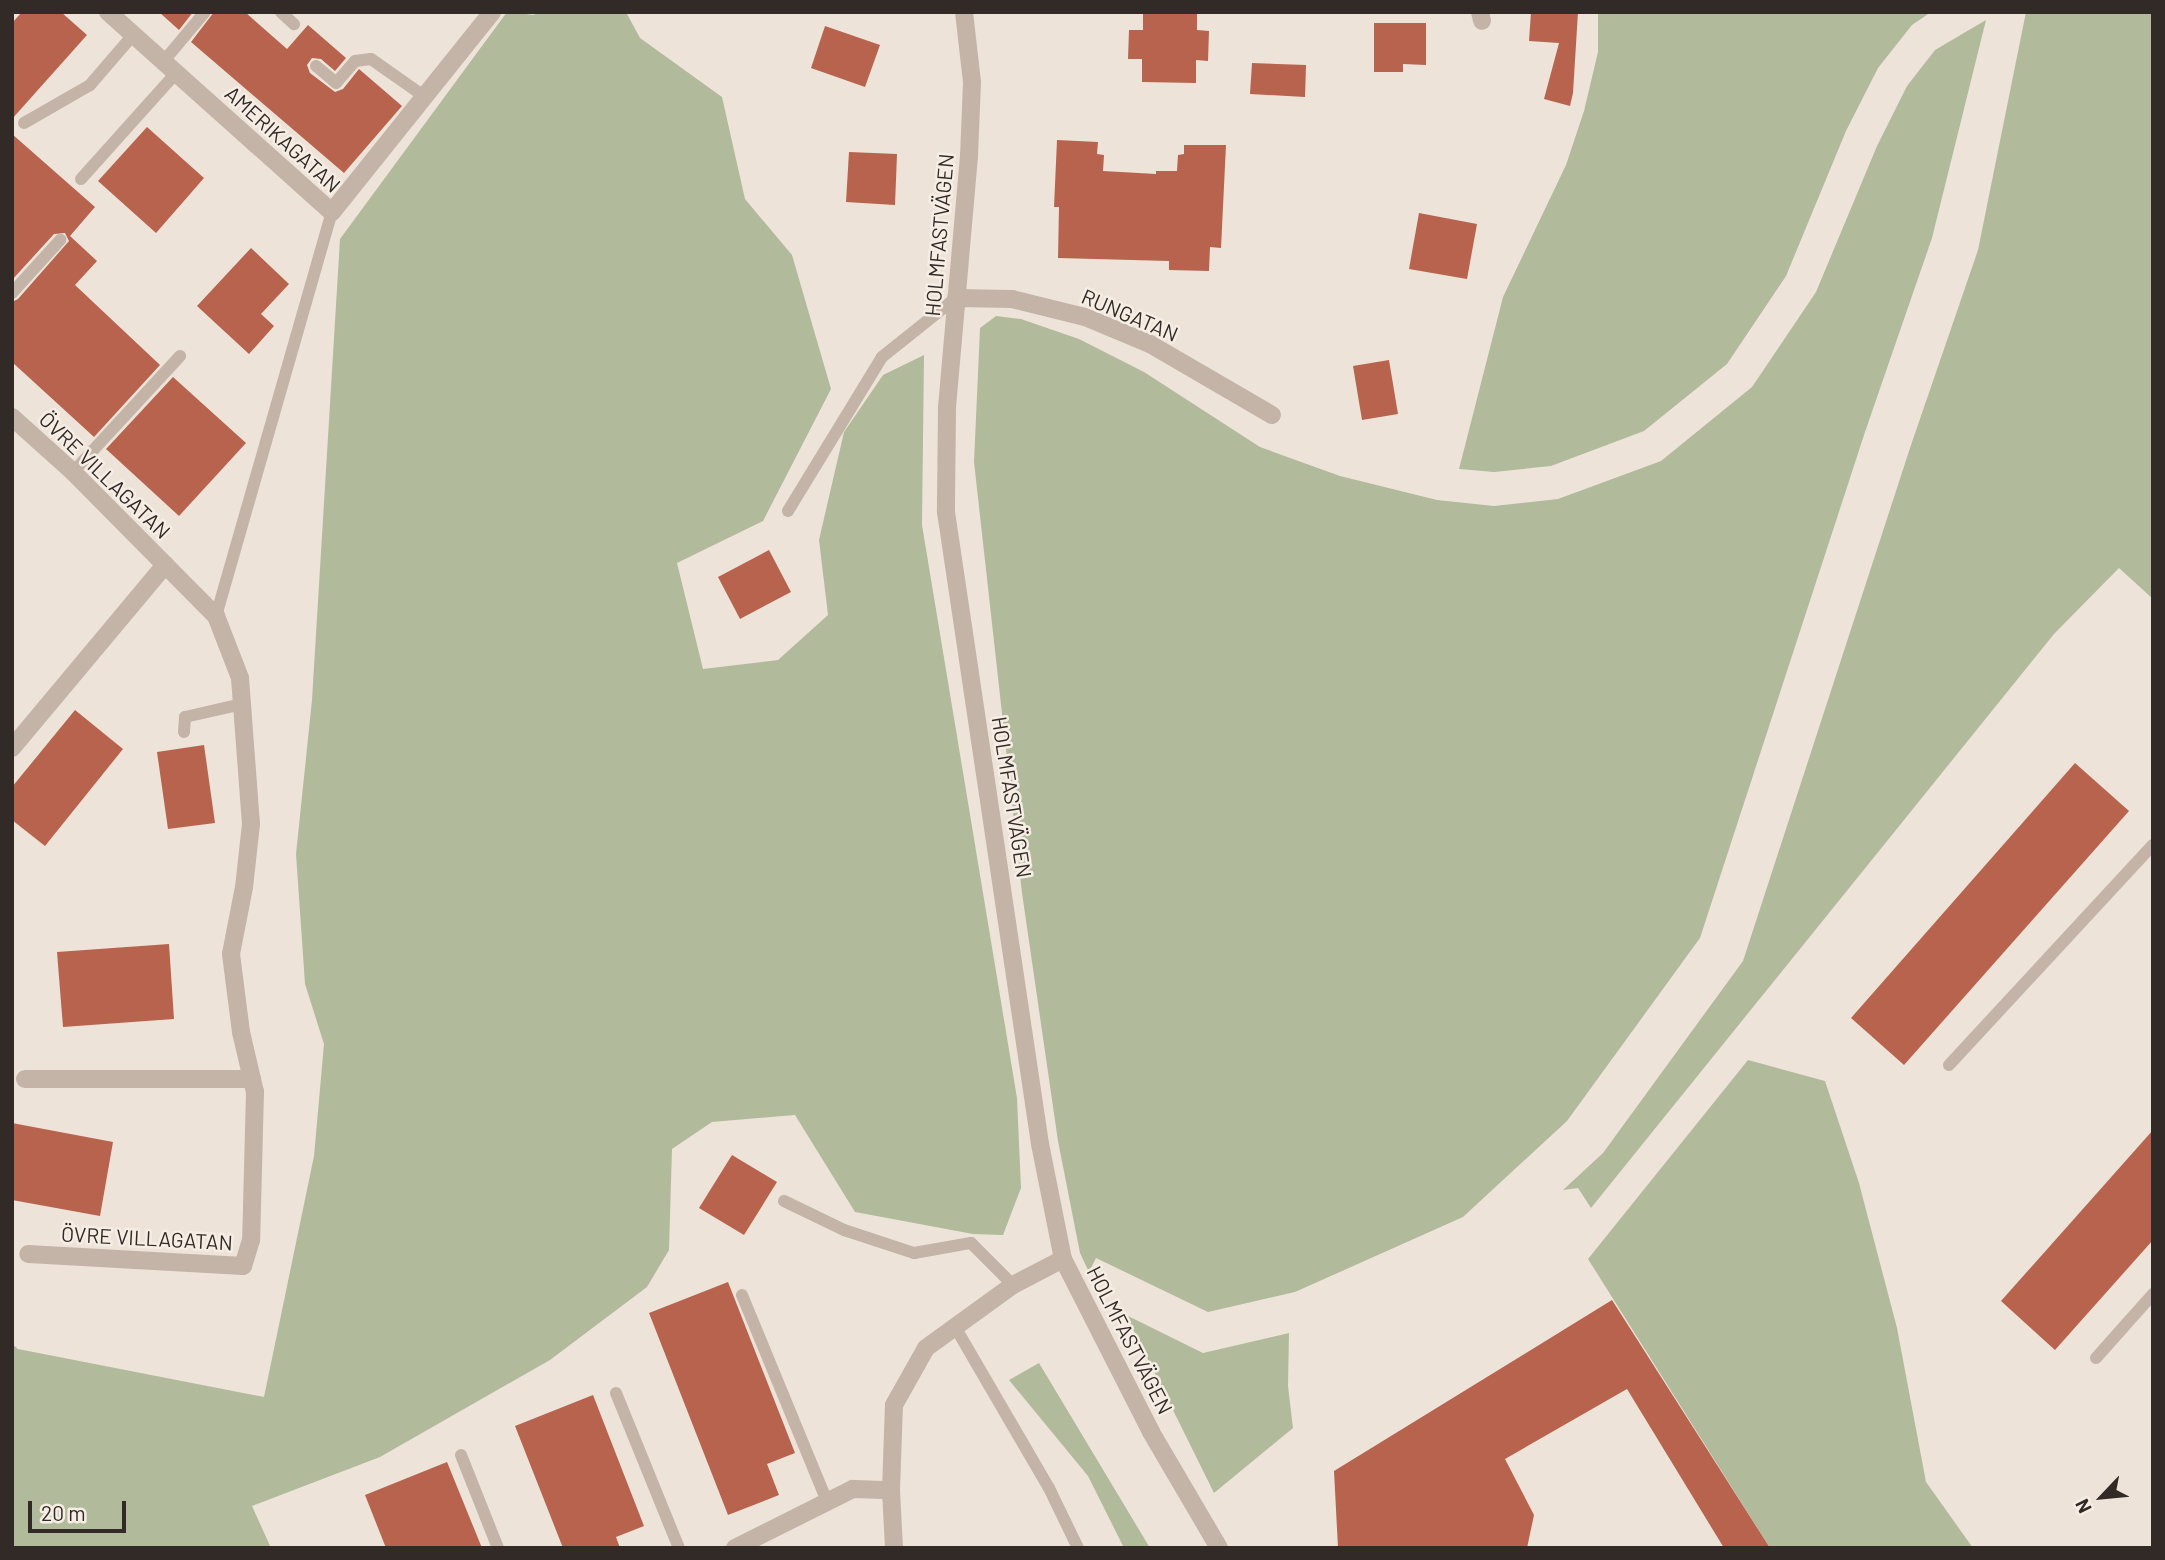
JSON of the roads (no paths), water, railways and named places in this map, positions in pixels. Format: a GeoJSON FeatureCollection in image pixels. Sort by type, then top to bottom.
{"type":"FeatureCollection","features":[{"type":"Feature","properties":{"kind":"street","name":"AMERIKAGATAN"},"geometry":{"type":"LineString","coordinates":[[108,12],[332,212],[492,12]]}},
{"type":"Feature","properties":{"kind":"street","name":"HOLMFASTVÄGEN"},"geometry":{"type":"LineString","coordinates":[[964,12],[972,82],[947,408],[946,512],[1040,1144],[1063,1259],[1151,1432],[1219,1548]]}},
{"type":"Feature","properties":{"kind":"street","name":"RUNGATAN"},"geometry":{"type":"LineString","coordinates":[[956,298],[1012,299],[1085,317],[1150,344],[1272,415]]}},
{"type":"Feature","properties":{"kind":"street","name":"ÖVRE VILLAGATAN"},"geometry":{"type":"LineString","coordinates":[[12,417],[73,472],[216,616],[240,678],[251,824],[244,887],[231,954],[241,1032],[255,1092],[251,1240],[243,1266],[28,1254]]}},
{"type":"Feature","properties":{"kind":"street","name":"ÖVRE VILLAGATAN"},"geometry":{"type":"LineString","coordinates":[[12,748],[165,565]]}},
{"type":"Feature","properties":{"kind":"street"},"geometry":{"type":"LineString","coordinates":[[25,1079],[252,1079]]}},
{"type":"Feature","properties":{"kind":"street"},"geometry":{"type":"LineString","coordinates":[[894,1548],[891,1490],[894,1405],[926,1348],[1013,1284],[1063,1259]]}},
{"type":"Feature","properties":{"kind":"street"},"geometry":{"type":"LineString","coordinates":[[735,1548],[828,1504],[853,1489],[891,1490]]}},
{"type":"Feature","properties":{"kind":"lane"},"geometry":{"type":"LineString","coordinates":[[81,179],[169,67],[205,12]]}},
{"type":"Feature","properties":{"kind":"lane"},"geometry":{"type":"LineString","coordinates":[[281,12],[295,23]]}},
{"type":"Feature","properties":{"kind":"lane"},"geometry":{"type":"LineString","coordinates":[[24,123],[90,85],[134,35]]}},
{"type":"Feature","properties":{"kind":"lane"},"geometry":{"type":"LineString","coordinates":[[317,66],[336,83],[355,61],[371,59],[425,97]]}},
{"type":"Feature","properties":{"kind":"lane"},"geometry":{"type":"LineString","coordinates":[[216,616],[332,212]]}},
{"type":"Feature","properties":{"kind":"lane"},"geometry":{"type":"LineString","coordinates":[[12,293],[60,240]]}},
{"type":"Feature","properties":{"kind":"lane"},"geometry":{"type":"LineString","coordinates":[[788,512],[881,357],[956,298]]}},
{"type":"Feature","properties":{"kind":"lane"},"geometry":{"type":"LineString","coordinates":[[73,472],[180,356]]}},
{"type":"Feature","properties":{"kind":"lane"},"geometry":{"type":"LineString","coordinates":[[184,732],[185,717],[242,704]]}},
{"type":"Feature","properties":{"kind":"lane"},"geometry":{"type":"LineString","coordinates":[[1949,1065],[2153,845]]}},
{"type":"Feature","properties":{"kind":"lane"},"geometry":{"type":"LineString","coordinates":[[784,1200],[844,1230],[914,1253],[971,1243],[1013,1284]]}},
{"type":"Feature","properties":{"kind":"lane"},"geometry":{"type":"LineString","coordinates":[[2096,1358],[2153,1294]]}},
{"type":"Feature","properties":{"kind":"lane"},"geometry":{"type":"LineString","coordinates":[[742,1295],[828,1504]]}},
{"type":"Feature","properties":{"kind":"lane"},"geometry":{"type":"LineString","coordinates":[[954,1325],[1049,1488],[1078,1548]]}},
{"type":"Feature","properties":{"kind":"lane"},"geometry":{"type":"LineString","coordinates":[[616,1393],[678,1548]]}},
{"type":"Feature","properties":{"kind":"lane"},"geometry":{"type":"LineString","coordinates":[[461,1455],[498,1548]]}}]}
